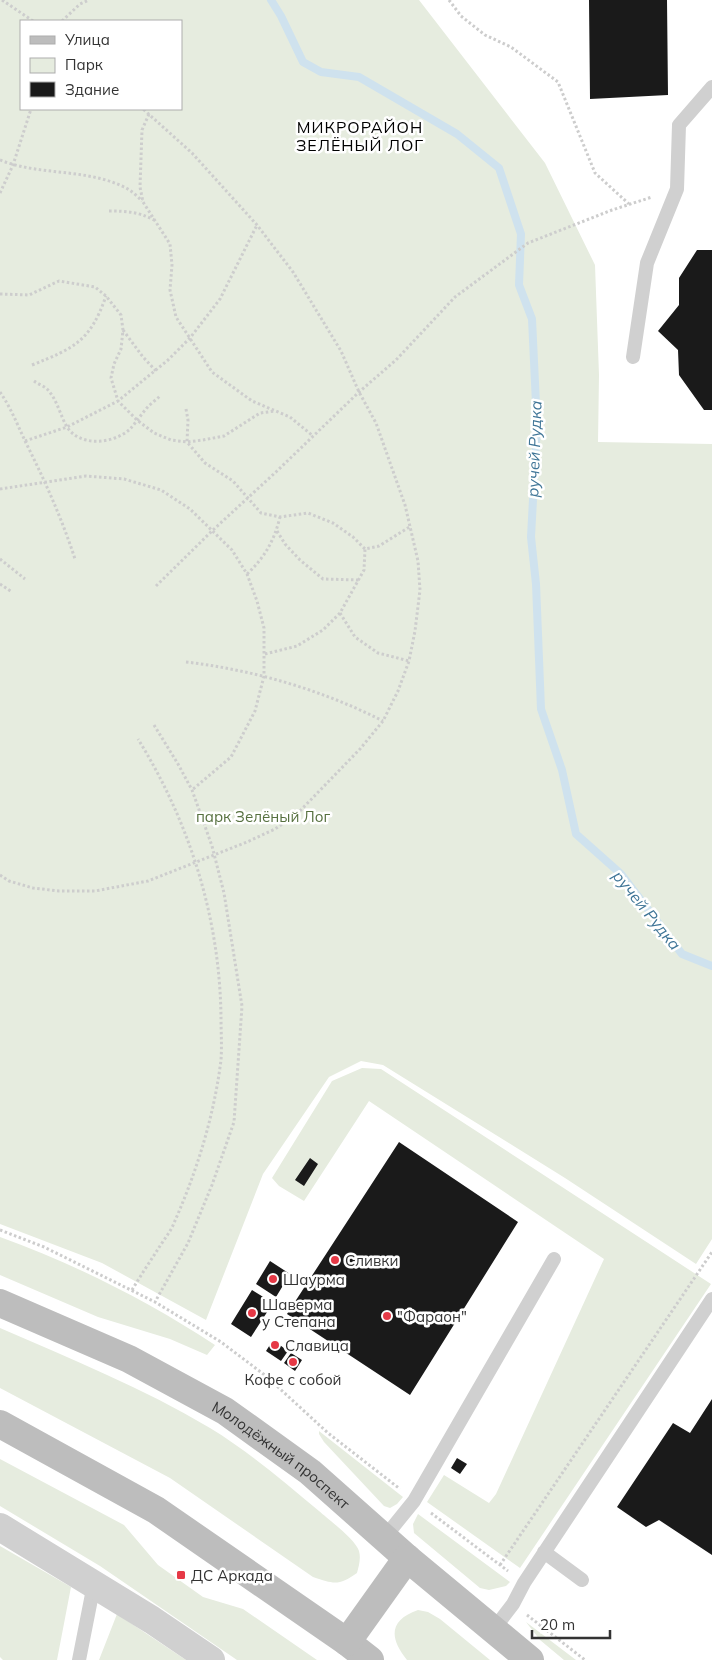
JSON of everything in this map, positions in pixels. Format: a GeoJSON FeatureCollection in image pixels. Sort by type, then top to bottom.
{"type":"FeatureCollection","features":[{"type":"Feature","properties":{"kind":"main road","name":"Молодёжный проспект"},"geometry":{"type":"LineString","coordinates":[[0,1302],[128,1360],[225,1411],[310,1472],[407,1558],[530,1660]]}},
{"type":"Feature","properties":{"kind":"main road"},"geometry":{"type":"LineString","coordinates":[[0,1424],[156,1510],[347,1642],[370,1660]]}},
{"type":"Feature","properties":{"kind":"main road"},"geometry":{"type":"LineString","coordinates":[[347,1642],[407,1558]]}},
{"type":"Feature","properties":{"kind":"street"},"geometry":{"type":"LineString","coordinates":[[0,1528],[152,1620],[211,1660]]}},
{"type":"Feature","properties":{"kind":"lane"},"geometry":{"type":"LineString","coordinates":[[632,357],[647,263],[678,189],[679,125],[712,87]]}},
{"type":"Feature","properties":{"kind":"lane"},"geometry":{"type":"LineString","coordinates":[[384,1538],[414,1501],[554,1259]]}},
{"type":"Feature","properties":{"kind":"lane"},"geometry":{"type":"LineString","coordinates":[[493,1630],[513,1604],[544,1552],[712,1299]]}},
{"type":"Feature","properties":{"kind":"lane"},"geometry":{"type":"LineString","coordinates":[[544,1552],[582,1580]]}},
{"type":"Feature","properties":{"kind":"lane"},"geometry":{"type":"LineString","coordinates":[[79,1660],[94,1584]]}},
{"type":"Feature","properties":{"kind":"path"},"geometry":{"type":"LineString","coordinates":[[2,0],[32,20]]}},
{"type":"Feature","properties":{"kind":"path"},"geometry":{"type":"LineString","coordinates":[[63,20],[80,4],[90,0]]}},
{"type":"Feature","properties":{"kind":"path"},"geometry":{"type":"LineString","coordinates":[[449,0],[461,16],[485,35],[512,47],[558,82],[595,173],[629,204]]}},
{"type":"Feature","properties":{"kind":"path"},"geometry":{"type":"LineString","coordinates":[[0,193],[13,165],[31,110]]}},
{"type":"Feature","properties":{"kind":"path"},"geometry":{"type":"LineString","coordinates":[[0,875],[9,881],[33,888],[59,891],[95,891],[148,881],[275,829],[298,814],[360,749],[383,721],[398,691],[409,661],[415,631],[420,590],[418,561],[411,526],[376,423],[359,392],[341,352],[293,272],[257,225],[192,153],[144,110]]}},
{"type":"Feature","properties":{"kind":"path"},"geometry":{"type":"LineString","coordinates":[[143,202],[140,187],[142,130],[149,114]]}},
{"type":"Feature","properties":{"kind":"path"},"geometry":{"type":"LineString","coordinates":[[0,160],[41,171],[103,179],[125,187],[143,202],[170,244],[172,265],[170,290],[176,317],[212,372],[252,402],[290,417],[313,436]]}},
{"type":"Feature","properties":{"kind":"path"},"geometry":{"type":"LineString","coordinates":[[156,586],[359,392],[396,360],[455,297],[512,253],[528,243],[612,210],[678,189]]}},
{"type":"Feature","properties":{"kind":"path"},"geometry":{"type":"LineString","coordinates":[[109,211],[128,211],[144,214],[154,220]]}},
{"type":"Feature","properties":{"kind":"path"},"geometry":{"type":"LineString","coordinates":[[25,441],[67,427],[118,402],[168,360],[190,338],[220,299],[257,225]]}},
{"type":"Feature","properties":{"kind":"path"},"geometry":{"type":"LineString","coordinates":[[0,294],[29,295],[59,280],[95,287],[106,296],[121,315],[123,330],[121,349],[114,364],[111,378],[118,402],[154,433],[171,440],[187,442],[224,436],[260,413],[275,411]]}},
{"type":"Feature","properties":{"kind":"path"},"geometry":{"type":"LineString","coordinates":[[32,365],[66,351],[81,340],[100,312],[106,296]]}},
{"type":"Feature","properties":{"kind":"path"},"geometry":{"type":"LineString","coordinates":[[123,330],[143,357],[156,370]]}},
{"type":"Feature","properties":{"kind":"path"},"geometry":{"type":"LineString","coordinates":[[34,381],[47,389],[67,427],[74,435],[81,439],[95,442],[111,439],[128,430],[160,396]]}},
{"type":"Feature","properties":{"kind":"path"},"geometry":{"type":"LineString","coordinates":[[0,392],[46,482],[67,533],[75,559]]}},
{"type":"Feature","properties":{"kind":"path"},"geometry":{"type":"LineString","coordinates":[[186,409],[188,420],[187,442],[205,463],[233,481],[260,513],[280,517],[308,514],[333,523],[353,537],[365,549],[364,570],[340,613],[323,630],[297,646],[265,654]]}},
{"type":"Feature","properties":{"kind":"path"},"geometry":{"type":"LineString","coordinates":[[0,489],[86,476],[124,479],[161,490],[190,509],[232,550],[247,574],[257,600],[264,628],[264,676],[256,712],[231,757],[192,790]]}},
{"type":"Feature","properties":{"kind":"path"},"geometry":{"type":"LineString","coordinates":[[247,574],[261,561],[277,531],[280,517]]}},
{"type":"Feature","properties":{"kind":"path"},"geometry":{"type":"LineString","coordinates":[[365,549],[378,546],[411,526]]}},
{"type":"Feature","properties":{"kind":"path"},"geometry":{"type":"LineString","coordinates":[[277,531],[285,544],[300,560],[323,578],[359,580]]}},
{"type":"Feature","properties":{"kind":"path"},"geometry":{"type":"LineString","coordinates":[[0,559],[25,579]]}},
{"type":"Feature","properties":{"kind":"path"},"geometry":{"type":"LineString","coordinates":[[0,584],[12,592]]}},
{"type":"Feature","properties":{"kind":"path"},"geometry":{"type":"LineString","coordinates":[[340,613],[355,637],[378,653],[409,661]]}},
{"type":"Feature","properties":{"kind":"path"},"geometry":{"type":"LineString","coordinates":[[186,662],[217,666],[264,676],[353,706],[383,721]]}},
{"type":"Feature","properties":{"kind":"path"},"geometry":{"type":"LineString","coordinates":[[154,726],[192,790],[203,818],[224,893],[242,1006],[234,1122],[212,1185],[188,1243],[156,1302]]}},
{"type":"Feature","properties":{"kind":"path"},"geometry":{"type":"LineString","coordinates":[[132,1290],[174,1225],[210,1124],[221,1058],[220,998],[214,936],[200,873],[157,770],[138,739]]}},
{"type":"Feature","properties":{"kind":"path"},"geometry":{"type":"LineString","coordinates":[[0,1230],[44,1246],[156,1302],[221,1342],[266,1376],[328,1433],[414,1501],[524,1583]]}},
{"type":"Feature","properties":{"kind":"path"},"geometry":{"type":"LineString","coordinates":[[500,1565],[712,1252]]}},
{"type":"Feature","properties":{"kind":"path"},"geometry":{"type":"LineString","coordinates":[[513,1604],[585,1660]]}},
{"type":"Feature","properties":{"kind":"green space","name":"парк Зелёный Лог"},"geometry":{"type":"Polygon","coordinates":[[[0,0],[419,0],[545,163],[595,265],[599,375],[598,442],[712,444],[712,1239],[696,1264],[565,1178],[383,1065],[361,1061],[329,1077],[263,1174],[206,1320],[102,1263],[0,1224],[0,0]]]}},
{"type":"Feature","properties":{"kind":"green space"},"geometry":{"type":"Polygon","coordinates":[[[362,1068],[381,1069],[711,1284],[520,1568],[427,1502],[444,1475],[489,1503],[496,1494],[604,1259],[369,1101],[304,1201],[279,1186],[272,1178],[332,1081],[362,1068]]]}},
{"type":"Feature","properties":{"kind":"green space"},"geometry":{"type":"Polygon","coordinates":[[[0,1237],[83,1271],[164,1313],[215,1345],[207,1355],[170,1339],[98,1317],[0,1275],[0,1237]]]}},
{"type":"Feature","properties":{"kind":"green space"},"geometry":{"type":"Polygon","coordinates":[[[0,1328],[133,1387],[185,1413],[224,1437],[279,1478],[335,1524],[357,1546],[360,1559],[357,1573],[341,1582],[326,1581],[313,1577],[170,1478],[0,1388],[0,1328]]]}},
{"type":"Feature","properties":{"kind":"green space"},"geometry":{"type":"Polygon","coordinates":[[[319,1431],[403,1497],[397,1504],[390,1508],[384,1506],[324,1442],[319,1431]]]}},
{"type":"Feature","properties":{"kind":"green space"},"geometry":{"type":"Polygon","coordinates":[[[0,1459],[124,1525],[158,1565],[203,1597],[243,1609],[317,1660],[237,1660],[100,1566],[0,1506],[0,1459]]]}},
{"type":"Feature","properties":{"kind":"green space"},"geometry":{"type":"Polygon","coordinates":[[[418,1514],[510,1582],[506,1586],[489,1590],[480,1588],[414,1533],[413,1524],[418,1514]]]}},
{"type":"Feature","properties":{"kind":"green space"},"geometry":{"type":"Polygon","coordinates":[[[0,1546],[71,1587],[57,1660],[3,1660],[0,1657],[0,1546]]]}},
{"type":"Feature","properties":{"kind":"green space"},"geometry":{"type":"Polygon","coordinates":[[[418,1610],[428,1612],[440,1619],[490,1660],[407,1660],[397,1644],[395,1630],[397,1624],[402,1619],[418,1610]]]}},
{"type":"Feature","properties":{"kind":"green space"},"geometry":{"type":"Polygon","coordinates":[[[117,1614],[186,1660],[99,1660],[117,1614]]]}},
{"type":"Feature","properties":{"kind":"green space"},"geometry":{"type":"Polygon","coordinates":[[[526,1622],[576,1660],[564,1660],[540,1640],[526,1622]]]}},
{"type":"Feature","properties":{"kind":"building"},"geometry":{"type":"Polygon","coordinates":[[[589,0],[667,0],[668,95],[590,99],[589,0]]]}},
{"type":"Feature","properties":{"kind":"building"},"geometry":{"type":"Polygon","coordinates":[[[697,250],[712,250],[712,410],[704,410],[679,375],[678,350],[658,331],[679,305],[679,278],[697,250]]]}},
{"type":"Feature","properties":{"kind":"building"},"geometry":{"type":"Polygon","coordinates":[[[399,1142],[518,1222],[410,1395],[287,1314],[399,1142]]]}},
{"type":"Feature","properties":{"kind":"building"},"geometry":{"type":"Polygon","coordinates":[[[310,1158],[318,1164],[304,1186],[295,1180],[310,1158]]]}},
{"type":"Feature","properties":{"kind":"building","name":"Шаурма"},"geometry":{"type":"Polygon","coordinates":[[[270,1261],[290,1274],[276,1297],[256,1284],[270,1261]]]}},
{"type":"Feature","properties":{"kind":"building","name":"Шаверма у Степана"},"geometry":{"type":"Polygon","coordinates":[[[252,1290],[273,1303],[251,1337],[231,1324],[252,1290]]]}},
{"type":"Feature","properties":{"kind":"building","name":"Славица"},"geometry":{"type":"Polygon","coordinates":[[[273,1340],[288,1351],[281,1361],[266,1351],[273,1340]]]}},
{"type":"Feature","properties":{"kind":"building","name":"Кофе с собой"},"geometry":{"type":"Polygon","coordinates":[[[291,1353],[302,1360],[295,1371],[284,1363],[291,1353]]]}},
{"type":"Feature","properties":{"kind":"building"},"geometry":{"type":"Polygon","coordinates":[[[712,1399],[712,1555],[659,1520],[646,1527],[617,1507],[673,1423],[690,1433],[712,1399]]]}},
{"type":"Feature","properties":{"kind":"building"},"geometry":{"type":"Polygon","coordinates":[[[457,1458],[467,1464],[460,1474],[451,1468],[457,1458]]]}},
{"type":"Feature","properties":{"kind":"waterway","name":"ручей Рудка"},"geometry":{"type":"LineString","coordinates":[[271,0],[281,16],[303,62],[321,72],[359,77],[457,134],[499,168],[521,234],[519,285],[532,319],[537,425],[531,537],[536,584],[541,709],[562,770],[576,834],[621,874],[682,954],[712,966]]}},
{"type":"Feature","properties":{"kind":"place","name":"Сливки"},"geometry":{"type":"Point","coordinates":[335,1260]}},
{"type":"Feature","properties":{"kind":"place","name":"Шаурма"},"geometry":{"type":"Point","coordinates":[273,1279]}},
{"type":"Feature","properties":{"kind":"place","name":"Шаверма у Степана"},"geometry":{"type":"Point","coordinates":[252,1313]}},
{"type":"Feature","properties":{"kind":"place","name":"\"Фараон\""},"geometry":{"type":"Point","coordinates":[387,1316]}},
{"type":"Feature","properties":{"kind":"place","name":"Славица"},"geometry":{"type":"Point","coordinates":[275,1345]}},
{"type":"Feature","properties":{"kind":"place","name":"Кофе с собой"},"geometry":{"type":"Point","coordinates":[293,1362]}},
{"type":"Feature","properties":{"kind":"place","name":"ДС Аркада"},"geometry":{"type":"Point","coordinates":[181,1575]}},
{"type":"Feature","properties":{"kind":"district","name":"МИКРОРАЙОН ЗЕЛЁНЫЙ ЛОГ"},"geometry":{"type":"Point","coordinates":[360,136]}}]}
